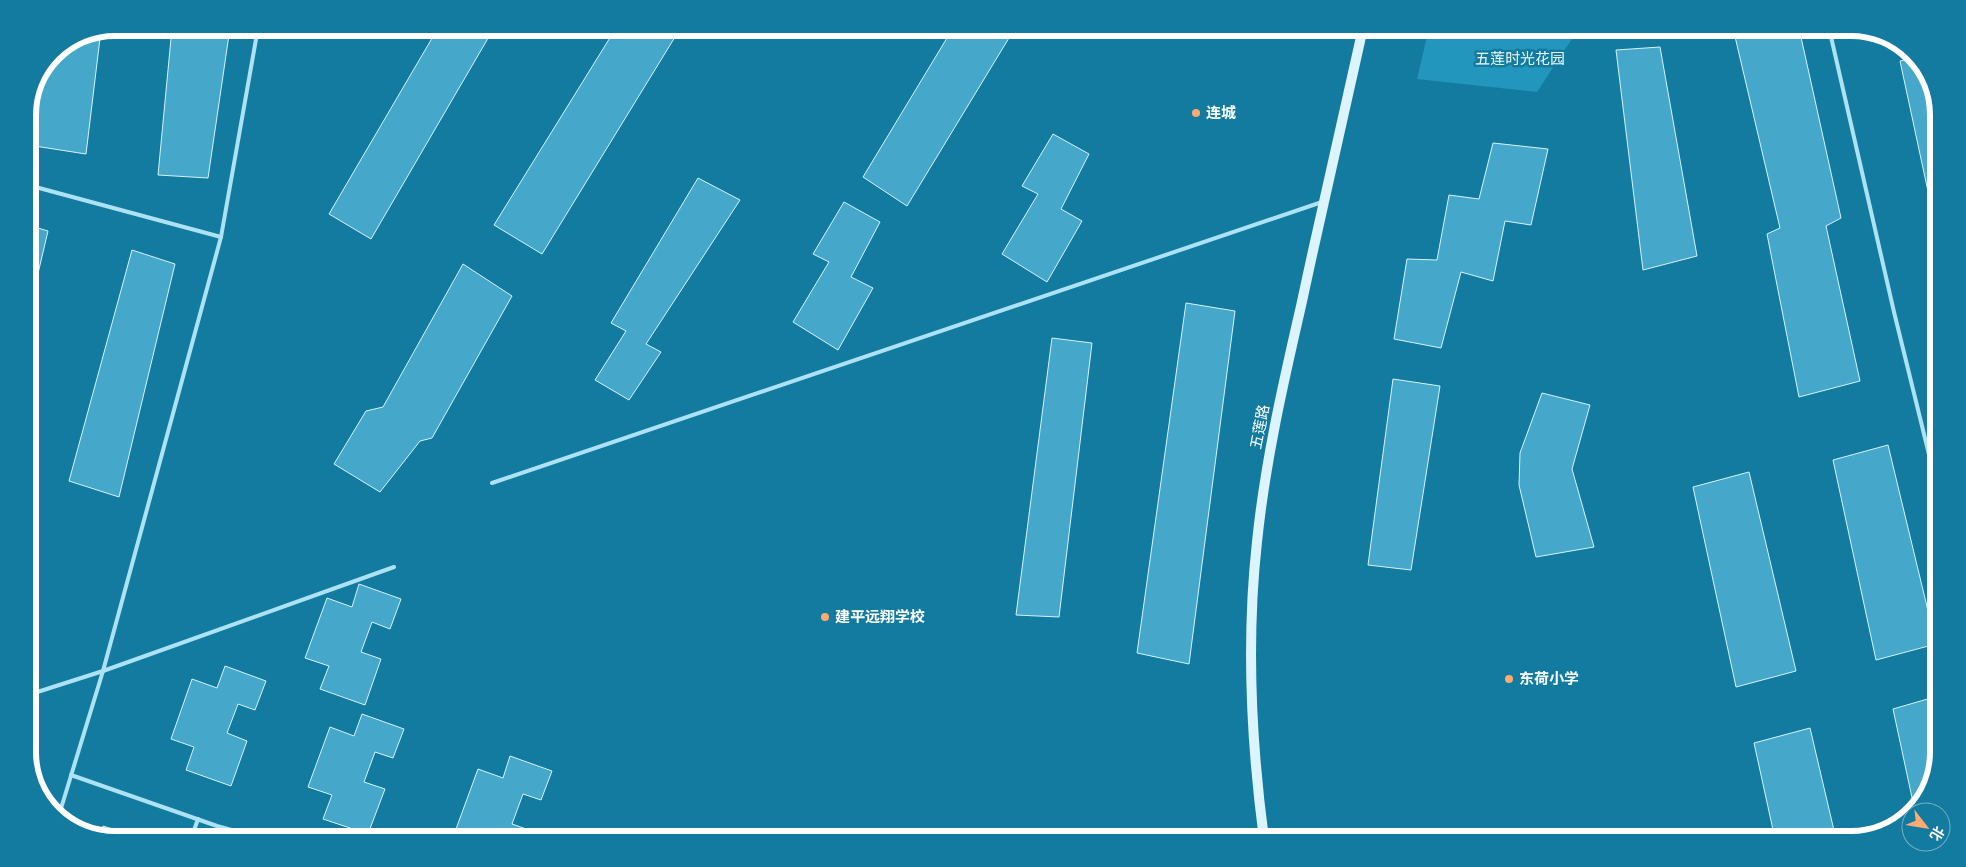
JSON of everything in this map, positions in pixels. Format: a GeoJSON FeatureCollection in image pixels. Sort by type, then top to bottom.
{"type":"FeatureCollection","features":[{"type":"Feature","properties":{"kind":"street","name":"五莲路"},"geometry":{"type":"LineString","coordinates":[[1263,831],[1253,739],[1251,674],[1252,606],[1257,542],[1266,475],[1278,410],[1361,36]]}},
{"type":"Feature","properties":{"kind":"lane"},"geometry":{"type":"LineString","coordinates":[[61,808],[103,671],[220,237],[257,36]]}},
{"type":"Feature","properties":{"kind":"lane"},"geometry":{"type":"LineString","coordinates":[[1831,36],[1894,312],[1930,458]]}},
{"type":"Feature","properties":{"kind":"lane"},"geometry":{"type":"LineString","coordinates":[[36,187],[220,237]]}},
{"type":"Feature","properties":{"kind":"lane"},"geometry":{"type":"LineString","coordinates":[[492,484],[1324,201]]}},
{"type":"Feature","properties":{"kind":"lane"},"geometry":{"type":"LineString","coordinates":[[36,692],[103,671],[394,567]]}},
{"type":"Feature","properties":{"kind":"lane"},"geometry":{"type":"LineString","coordinates":[[71,775],[234,831]]}},
{"type":"Feature","properties":{"kind":"lane"},"geometry":{"type":"LineString","coordinates":[[194,831],[198,820]]}},
{"type":"Feature","properties":{"kind":"green space","name":"五莲时光花园"},"geometry":{"type":"Polygon","coordinates":[[[1427,36],[1574,36],[1537,92],[1417,79],[1427,36]]]}},
{"type":"Feature","properties":{"kind":"building"},"geometry":{"type":"Polygon","coordinates":[[[171,36],[229,36],[208,178],[158,175],[171,36]]]}},
{"type":"Feature","properties":{"kind":"building"},"geometry":{"type":"Polygon","coordinates":[[[433,36],[489,36],[371,239],[329,214],[433,36]]]}},
{"type":"Feature","properties":{"kind":"building"},"geometry":{"type":"Polygon","coordinates":[[[611,36],[675,37],[542,254],[494,225],[611,36]]]}},
{"type":"Feature","properties":{"kind":"building"},"geometry":{"type":"Polygon","coordinates":[[[948,36],[1010,36],[907,206],[863,177],[948,36]]]}},
{"type":"Feature","properties":{"kind":"building"},"geometry":{"type":"Polygon","coordinates":[[[1735,36],[1801,36],[1841,218],[1826,226],[1860,381],[1799,397],[1767,234],[1780,228],[1735,36]]]}},
{"type":"Feature","properties":{"kind":"building"},"geometry":{"type":"Polygon","coordinates":[[[100,38],[86,154],[36,146],[36,111],[44,81],[53,67],[63,56],[76,47],[90,40],[100,38]]]}},
{"type":"Feature","properties":{"kind":"building"},"geometry":{"type":"Polygon","coordinates":[[[1660,47],[1697,256],[1643,270],[1616,50],[1660,47]]]}},
{"type":"Feature","properties":{"kind":"building"},"geometry":{"type":"Polygon","coordinates":[[[1906,60],[1910,63],[1926,90],[1930,111],[1930,201],[1900,61],[1906,60]]]}},
{"type":"Feature","properties":{"kind":"building"},"geometry":{"type":"Polygon","coordinates":[[[1053,134],[1089,154],[1061,209],[1082,221],[1047,282],[1002,254],[1038,194],[1022,186],[1053,134]]]}},
{"type":"Feature","properties":{"kind":"building"},"geometry":{"type":"Polygon","coordinates":[[[1493,143],[1548,149],[1531,225],[1505,221],[1493,281],[1461,272],[1441,348],[1394,339],[1407,259],[1437,260],[1449,195],[1479,199],[1493,143]]]}},
{"type":"Feature","properties":{"kind":"building"},"geometry":{"type":"Polygon","coordinates":[[[698,178],[740,200],[646,344],[661,352],[629,400],[595,380],[626,331],[611,323],[698,178]]]}},
{"type":"Feature","properties":{"kind":"building"},"geometry":{"type":"Polygon","coordinates":[[[844,202],[880,222],[851,277],[873,288],[838,350],[793,322],[829,262],[813,254],[844,202]]]}},
{"type":"Feature","properties":{"kind":"building"},"geometry":{"type":"Polygon","coordinates":[[[36,227],[48,231],[36,282],[36,227]]]}},
{"type":"Feature","properties":{"kind":"building"},"geometry":{"type":"Polygon","coordinates":[[[132,250],[175,264],[119,497],[69,481],[132,250]]]}},
{"type":"Feature","properties":{"kind":"building"},"geometry":{"type":"Polygon","coordinates":[[[463,264],[512,296],[432,438],[420,441],[380,492],[334,464],[366,411],[383,407],[463,264]]]}},
{"type":"Feature","properties":{"kind":"building"},"geometry":{"type":"Polygon","coordinates":[[[1186,303],[1235,311],[1189,664],[1137,653],[1186,303]]]}},
{"type":"Feature","properties":{"kind":"building"},"geometry":{"type":"Polygon","coordinates":[[[1052,338],[1092,343],[1059,617],[1016,615],[1052,338]]]}},
{"type":"Feature","properties":{"kind":"building"},"geometry":{"type":"Polygon","coordinates":[[[1393,379],[1440,386],[1411,570],[1368,565],[1393,379]]]}},
{"type":"Feature","properties":{"kind":"building"},"geometry":{"type":"Polygon","coordinates":[[[1542,393],[1590,405],[1572,469],[1594,547],[1536,557],[1519,485],[1520,453],[1542,393]]]}},
{"type":"Feature","properties":{"kind":"building"},"geometry":{"type":"Polygon","coordinates":[[[1888,445],[1930,619],[1930,646],[1876,660],[1833,460],[1888,445]]]}},
{"type":"Feature","properties":{"kind":"building"},"geometry":{"type":"Polygon","coordinates":[[[1749,472],[1796,671],[1736,687],[1693,487],[1749,472]]]}},
{"type":"Feature","properties":{"kind":"building"},"geometry":{"type":"Polygon","coordinates":[[[359,584],[401,599],[390,629],[372,622],[361,652],[381,659],[365,705],[320,689],[329,666],[305,658],[327,598],[352,607],[359,584]]]}},
{"type":"Feature","properties":{"kind":"building"},"geometry":{"type":"Polygon","coordinates":[[[225,666],[266,681],[255,710],[238,704],[227,733],[247,741],[231,786],[186,770],[194,747],[171,739],[192,679],[217,688],[225,666]]]}},
{"type":"Feature","properties":{"kind":"building"},"geometry":{"type":"Polygon","coordinates":[[[1930,698],[1930,751],[1928,767],[1924,782],[1913,800],[1893,709],[1930,698]]]}},
{"type":"Feature","properties":{"kind":"building"},"geometry":{"type":"Polygon","coordinates":[[[362,714],[404,729],[393,758],[375,752],[364,782],[385,789],[369,831],[359,831],[323,819],[332,795],[308,787],[330,727],[354,736],[362,714]]]}},
{"type":"Feature","properties":{"kind":"building"},"geometry":{"type":"Polygon","coordinates":[[[1810,728],[1834,831],[1773,831],[1754,743],[1810,728]]]}},
{"type":"Feature","properties":{"kind":"building"},"geometry":{"type":"Polygon","coordinates":[[[510,756],[552,771],[541,800],[523,794],[512,824],[532,831],[461,831],[456,829],[478,769],[503,778],[510,756]]]}},
{"type":"Feature","properties":{"kind":"building"},"geometry":{"type":"Polygon","coordinates":[[[103,826],[119,831],[116,831],[102,829],[103,826]]]}},
{"type":"Feature","properties":{"kind":"place","name":"连城"},"geometry":{"type":"Point","coordinates":[1196,113]}},
{"type":"Feature","properties":{"kind":"place","name":"建平远翔学校"},"geometry":{"type":"Point","coordinates":[825,617]}},
{"type":"Feature","properties":{"kind":"place","name":"东荷小学"},"geometry":{"type":"Point","coordinates":[1509,679]}}]}
